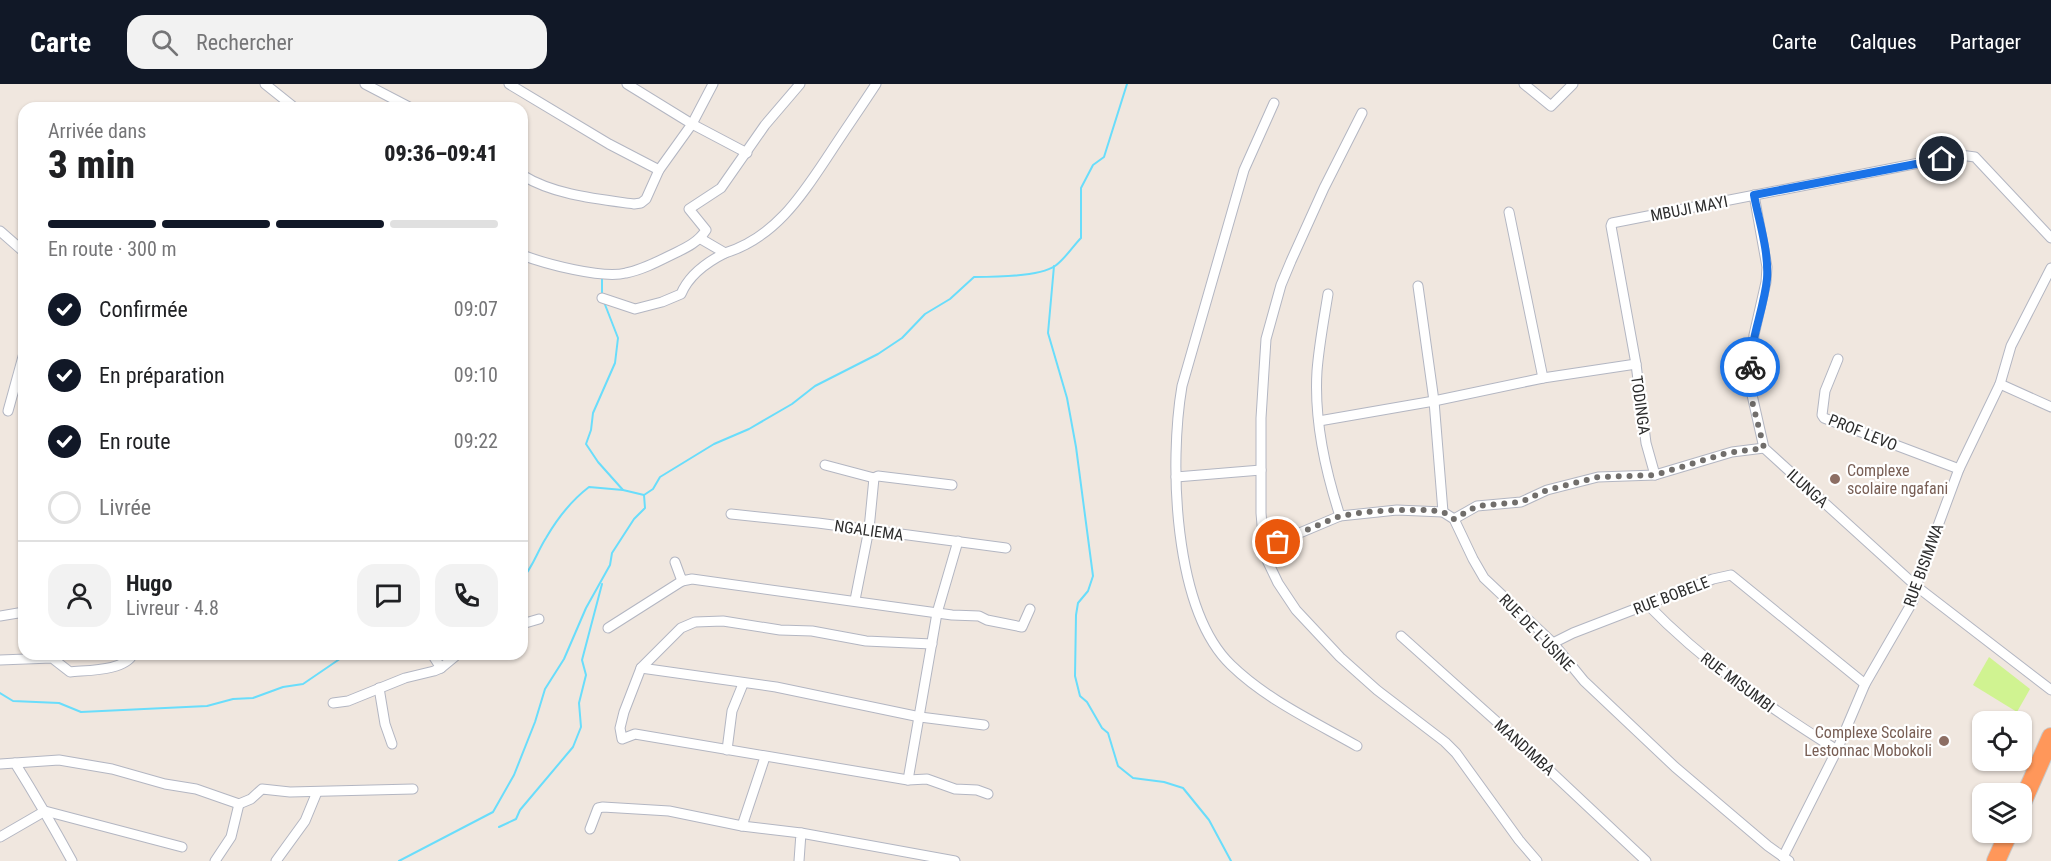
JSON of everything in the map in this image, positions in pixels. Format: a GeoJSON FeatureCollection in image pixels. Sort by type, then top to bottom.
{"type":"FeatureCollection","features":[{"type":"Feature","properties":{"kind":"highway"},"geometry":{"type":"LineString","coordinates":[[2031,783],[2051,737]]}},
{"type":"Feature","properties":{"kind":"highway"},"geometry":{"type":"LineString","coordinates":[[1996,861],[2004,843]]}},
{"type":"Feature","properties":{"kind":"street"},"geometry":{"type":"LineString","coordinates":[[265,84],[288,102]]}},
{"type":"Feature","properties":{"kind":"street"},"geometry":{"type":"LineString","coordinates":[[365,84],[400,102]]}},
{"type":"Feature","properties":{"kind":"street"},"geometry":{"type":"LineString","coordinates":[[508,84],[609,144],[659,170]]}},
{"type":"Feature","properties":{"kind":"street"},"geometry":{"type":"LineString","coordinates":[[627,84],[692,124],[747,153]]}},
{"type":"Feature","properties":{"kind":"street"},"geometry":{"type":"LineString","coordinates":[[528,179],[577,195],[634,204],[641,203],[646,199],[659,170],[692,124],[712,84]]}},
{"type":"Feature","properties":{"kind":"street"},"geometry":{"type":"LineString","coordinates":[[528,257],[583,271],[617,274],[654,263],[701,238],[706,230],[689,209],[721,188],[765,125],[800,84]]}},
{"type":"Feature","properties":{"kind":"street"},"geometry":{"type":"LineString","coordinates":[[602,298],[635,309],[662,302],[681,294],[686,284],[704,265],[725,253],[738,249],[768,231],[796,203],[876,84]]}},
{"type":"Feature","properties":{"kind":"street"},"geometry":{"type":"LineString","coordinates":[[1524,84],[1551,106],[1572,84]]}},
{"type":"Feature","properties":{"kind":"street"},"geometry":{"type":"LineString","coordinates":[[1274,103],[1244,170],[1182,386],[1177,419],[1176,477],[1184,562],[1197,611],[1211,638],[1230,664],[1254,685],[1357,746]]}},
{"type":"Feature","properties":{"kind":"street"},"geometry":{"type":"LineString","coordinates":[[1362,113],[1324,188],[1291,261],[1271,317],[1266,339],[1261,418],[1261,470],[1266,558],[1278,583],[1296,610],[1340,657],[1377,690],[1456,753],[1519,840],[1537,861]]}},
{"type":"Feature","properties":{"kind":"street","name":"MBUJI MAYI"},"geometry":{"type":"LineString","coordinates":[[1612,223],[1968,155],[1975,157],[2051,238]]}},
{"type":"Feature","properties":{"kind":"street"},"geometry":{"type":"LineString","coordinates":[[1264,548],[1340,516],[1397,510],[1443,512],[1454,519],[1477,506],[1521,502],[1547,490],[1598,477],[1655,475],[1727,453],[1764,448],[1750,386],[1750,358],[1767,267],[1754,195]]}},
{"type":"Feature","properties":{"kind":"street"},"geometry":{"type":"LineString","coordinates":[[1509,212],[1543,378]]}},
{"type":"Feature","properties":{"kind":"street","name":"TODINGA"},"geometry":{"type":"LineString","coordinates":[[1612,223],[1636,364],[1646,443],[1655,475]]}},
{"type":"Feature","properties":{"kind":"street"},"geometry":{"type":"LineString","coordinates":[[0,231],[18,247]]}},
{"type":"Feature","properties":{"kind":"street"},"geometry":{"type":"LineString","coordinates":[[701,238],[725,253]]}},
{"type":"Feature","properties":{"kind":"street","name":"RUE BISIMWA"},"geometry":{"type":"LineString","coordinates":[[1786,859],[1865,684],[1913,601],[1916,586],[1959,469],[2000,384],[2011,346],[2051,268]]}},
{"type":"Feature","properties":{"kind":"street"},"geometry":{"type":"LineString","coordinates":[[1418,286],[1434,401],[1443,512]]}},
{"type":"Feature","properties":{"kind":"street"},"geometry":{"type":"LineString","coordinates":[[1328,294],[1317,370],[1317,399],[1326,467],[1340,516]]}},
{"type":"Feature","properties":{"kind":"street","name":"PROF LEVO"},"geometry":{"type":"LineString","coordinates":[[1838,359],[1825,390],[1822,415],[1824,418],[1959,469]]}},
{"type":"Feature","properties":{"kind":"street"},"geometry":{"type":"LineString","coordinates":[[1319,421],[1434,401],[1543,378],[1636,364]]}},
{"type":"Feature","properties":{"kind":"street"},"geometry":{"type":"LineString","coordinates":[[8,411],[18,375]]}},
{"type":"Feature","properties":{"kind":"street"},"geometry":{"type":"LineString","coordinates":[[2000,384],[2051,406]]}},
{"type":"Feature","properties":{"kind":"street","name":"ILUNGA"},"geometry":{"type":"LineString","coordinates":[[1764,448],[1916,586],[2051,690]]}},
{"type":"Feature","properties":{"kind":"street"},"geometry":{"type":"LineString","coordinates":[[825,465],[874,478],[878,476],[952,485]]}},
{"type":"Feature","properties":{"kind":"street"},"geometry":{"type":"LineString","coordinates":[[1176,477],[1261,470]]}},
{"type":"Feature","properties":{"kind":"street"},"geometry":{"type":"LineString","coordinates":[[855,600],[869,529],[874,478]]}},
{"type":"Feature","properties":{"kind":"street","name":"NGALIEMA"},"geometry":{"type":"LineString","coordinates":[[731,514],[869,529],[1006,548]]}},
{"type":"Feature","properties":{"kind":"street","name":"RUE DE L'USINE"},"geometry":{"type":"LineString","coordinates":[[1454,519],[1484,578],[1553,643],[1584,681],[1675,767],[1786,859]]}},
{"type":"Feature","properties":{"kind":"street"},"geometry":{"type":"LineString","coordinates":[[908,780],[937,613],[958,541]]}},
{"type":"Feature","properties":{"kind":"street"},"geometry":{"type":"LineString","coordinates":[[675,562],[682,581]]}},
{"type":"Feature","properties":{"kind":"street","name":"RUE BOBELE"},"geometry":{"type":"LineString","coordinates":[[1553,643],[1647,604],[1713,579],[1731,575],[1865,684]]}},
{"type":"Feature","properties":{"kind":"street"},"geometry":{"type":"LineString","coordinates":[[608,628],[682,581],[692,579],[937,613],[979,616],[987,620],[1022,627],[1030,609]]}},
{"type":"Feature","properties":{"kind":"street","name":"RUE MISUMBI"},"geometry":{"type":"LineString","coordinates":[[1647,604],[1671,629],[1746,689],[1837,750]]}},
{"type":"Feature","properties":{"kind":"street"},"geometry":{"type":"LineString","coordinates":[[0,616],[18,613]]}},
{"type":"Feature","properties":{"kind":"street"},"geometry":{"type":"LineString","coordinates":[[528,623],[539,620]]}},
{"type":"Feature","properties":{"kind":"street"},"geometry":{"type":"LineString","coordinates":[[932,644],[866,641],[812,631],[780,630],[723,621],[695,622],[681,628],[641,668],[624,712],[620,728],[622,739],[635,734],[908,780],[927,779],[955,789],[977,790],[988,794]]}},
{"type":"Feature","properties":{"kind":"street","name":"MANDIMBA"},"geometry":{"type":"LineString","coordinates":[[1401,636],[1524,746],[1646,861]]}},
{"type":"Feature","properties":{"kind":"street"},"geometry":{"type":"LineString","coordinates":[[0,660],[18,659]]}},
{"type":"Feature","properties":{"kind":"street"},"geometry":{"type":"LineString","coordinates":[[55,660],[70,672],[123,664],[128,660]]}},
{"type":"Feature","properties":{"kind":"street"},"geometry":{"type":"LineString","coordinates":[[436,660],[441,668]]}},
{"type":"Feature","properties":{"kind":"street"},"geometry":{"type":"LineString","coordinates":[[333,703],[441,668],[451,660]]}},
{"type":"Feature","properties":{"kind":"street"},"geometry":{"type":"LineString","coordinates":[[641,668],[816,695],[920,717],[984,725]]}},
{"type":"Feature","properties":{"kind":"street"},"geometry":{"type":"LineString","coordinates":[[727,750],[732,711],[743,684]]}},
{"type":"Feature","properties":{"kind":"street"},"geometry":{"type":"LineString","coordinates":[[379,688],[385,724],[392,744]]}},
{"type":"Feature","properties":{"kind":"street"},"geometry":{"type":"LineString","coordinates":[[742,826],[765,757]]}},
{"type":"Feature","properties":{"kind":"street"},"geometry":{"type":"LineString","coordinates":[[0,764],[59,760],[112,769],[165,784],[196,789],[239,804],[251,799],[262,789],[291,792],[413,789]]}},
{"type":"Feature","properties":{"kind":"street"},"geometry":{"type":"LineString","coordinates":[[15,763],[72,861]]}},
{"type":"Feature","properties":{"kind":"street"},"geometry":{"type":"LineString","coordinates":[[276,861],[305,821],[317,792]]}},
{"type":"Feature","properties":{"kind":"street"},"geometry":{"type":"LineString","coordinates":[[215,861],[231,837],[239,804]]}},
{"type":"Feature","properties":{"kind":"street"},"geometry":{"type":"LineString","coordinates":[[590,830],[598,808],[669,811],[742,826],[801,833],[955,861]]}},
{"type":"Feature","properties":{"kind":"street"},"geometry":{"type":"LineString","coordinates":[[0,837],[45,811],[182,847]]}},
{"type":"Feature","properties":{"kind":"street"},"geometry":{"type":"LineString","coordinates":[[799,861],[801,833]]}},
{"type":"Feature","properties":{"kind":"green space"},"geometry":{"type":"Polygon","coordinates":[[[1989,657],[2030,689],[2018,711],[2015,711],[1973,685],[1989,657]]]}},
{"type":"Feature","properties":{"kind":"waterway"},"geometry":{"type":"LineString","coordinates":[[644,495],[653,489],[660,477],[714,444],[749,429],[792,404],[815,386],[878,354],[902,338],[925,314],[950,299],[974,277],[1028,274],[1048,270],[1059,263],[1081,238],[1081,188],[1093,165],[1104,157],[1127,84]]}},
{"type":"Feature","properties":{"kind":"waterway"},"geometry":{"type":"LineString","coordinates":[[1054,266],[1048,333],[1067,398],[1076,447],[1093,576],[1088,591],[1078,603],[1076,615],[1075,676],[1080,696],[1087,702],[1102,728],[1108,733],[1118,766],[1133,778],[1164,782],[1183,788],[1209,820],[1231,861]]}},
{"type":"Feature","properties":{"kind":"waterway"},"geometry":{"type":"LineString","coordinates":[[602,276],[602,294]]}},
{"type":"Feature","properties":{"kind":"waterway"},"geometry":{"type":"LineString","coordinates":[[604,302],[618,338],[615,363],[593,413],[586,444],[598,462],[623,490]]}},
{"type":"Feature","properties":{"kind":"waterway"},"geometry":{"type":"LineString","coordinates":[[528,571],[560,517],[589,487],[623,490],[644,495]]}},
{"type":"Feature","properties":{"kind":"waterway"},"geometry":{"type":"LineString","coordinates":[[399,861],[493,812],[514,775],[545,689],[564,659],[586,608],[610,565],[612,553],[634,519],[645,508],[644,495]]}},
{"type":"Feature","properties":{"kind":"waterway"},"geometry":{"type":"LineString","coordinates":[[499,827],[516,819],[520,810],[573,747],[581,727],[579,703],[586,675],[582,660],[602,584]]}},
{"type":"Feature","properties":{"kind":"waterway"},"geometry":{"type":"LineString","coordinates":[[0,693],[13,701],[59,703],[81,712],[207,706],[233,699],[253,698],[283,687],[303,684],[338,660]]}},
{"type":"Feature","properties":{"kind":"way so far"},"geometry":{"type":"LineString","coordinates":[[1278,542],[1340,516],[1366,512],[1429,510],[1443,512],[1454,519],[1477,506],[1521,502],[1547,490],[1598,477],[1655,475],[1727,453],[1764,448],[1750,393],[1750,367]]}},
{"type":"Feature","properties":{"kind":"place","name":"Complexe scolaire ngafani"},"geometry":{"type":"Point","coordinates":[1835,479]}},
{"type":"Feature","properties":{"kind":"place","name":"Complexe Scolaire Lestonnac Mobokoli"},"geometry":{"type":"Point","coordinates":[1944,741]}},
{"type":"Feature","properties":{"kind":"route"},"geometry":{"type":"LineString","coordinates":[[1750,367],[1767,267],[1754,195],[1942,159]]}}]}
